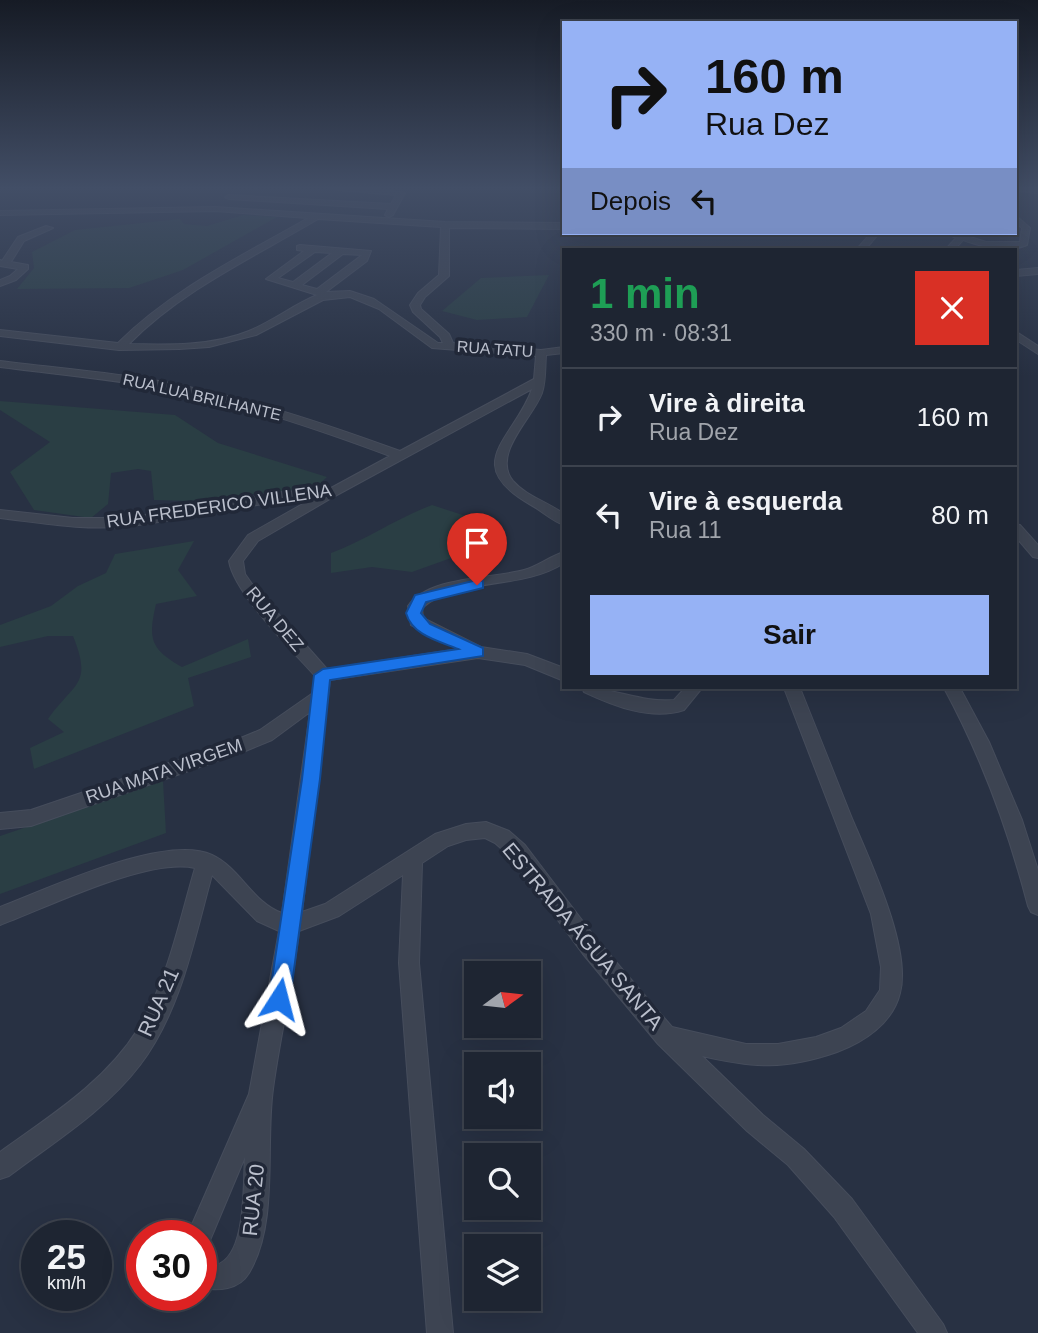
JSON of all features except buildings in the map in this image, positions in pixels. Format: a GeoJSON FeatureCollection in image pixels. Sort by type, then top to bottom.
{"type":"FeatureCollection","features":[{"type":"Feature","properties":{"kind":"street"},"geometry":{"type":"LineString","coordinates":[[121,346],[134,331],[188,293],[258,251]]}},
{"type":"Feature","properties":{"kind":"street"},"geometry":{"type":"LineString","coordinates":[[310,251],[271,279],[323,293],[357,295],[436,346],[449,346]]}},
{"type":"Feature","properties":{"kind":"street"},"geometry":{"type":"LineString","coordinates":[[294,286],[340,251]]}},
{"type":"Feature","properties":{"kind":"street"},"geometry":{"type":"LineString","coordinates":[[0,333],[88,346],[193,344],[236,338],[260,331],[323,293],[368,254],[350,251]]}},
{"type":"Feature","properties":{"kind":"street","name":"RUA TATU"},"geometry":{"type":"LineString","coordinates":[[444,251],[444,276],[421,295],[415,305],[445,336],[449,346],[541,353],[562,350]]}},
{"type":"Feature","properties":{"kind":"street"},"geometry":{"type":"LineString","coordinates":[[0,283],[13,278],[24,267],[3,263]]}},
{"type":"Feature","properties":{"kind":"street"},"geometry":{"type":"LineString","coordinates":[[1017,273],[1038,271]]}},
{"type":"Feature","properties":{"kind":"street"},"geometry":{"type":"LineString","coordinates":[[1017,335],[1033,343],[1038,351]]}},
{"type":"Feature","properties":{"kind":"street"},"geometry":{"type":"LineString","coordinates":[[541,353],[537,392],[503,453],[500,465],[503,477],[511,486],[562,520]]}},
{"type":"Feature","properties":{"kind":"street","name":"RUA LUA BRILHANTE"},"geometry":{"type":"LineString","coordinates":[[0,364],[134,380],[260,408],[329,428],[398,455]]}},
{"type":"Feature","properties":{"kind":"street","name":"RUA FREDERICO VILLENA"},"geometry":{"type":"LineString","coordinates":[[0,514],[107,523],[273,497],[334,492],[538,381]]}},
{"type":"Feature","properties":{"kind":"street","name":"RUA DEZ"},"geometry":{"type":"LineString","coordinates":[[323,675],[247,587],[238,573],[236,561],[253,538],[334,492]]}},
{"type":"Feature","properties":{"kind":"street"},"geometry":{"type":"LineString","coordinates":[[1017,530],[1038,554]]}},
{"type":"Feature","properties":{"kind":"street"},"geometry":{"type":"LineString","coordinates":[[562,558],[550,567],[533,573],[438,592],[421,598],[415,606],[416,621],[478,652],[527,660],[562,674]]}},
{"type":"Feature","properties":{"kind":"street"},"geometry":{"type":"LineString","coordinates":[[323,675],[478,652]]}},
{"type":"Feature","properties":{"kind":"street","name":"RUA 20"},"geometry":{"type":"LineString","coordinates":[[217,1278],[228,1275],[239,1266],[252,1234],[261,1091],[291,925],[323,675]]}},
{"type":"Feature","properties":{"kind":"street"},"geometry":{"type":"LineString","coordinates":[[592,689],[618,701],[653,709],[677,706],[693,689]]}},
{"type":"Feature","properties":{"kind":"street","name":"ESTRADA ÁGUA SANTA"},"geometry":{"type":"LineString","coordinates":[[291,925],[313,919],[332,909],[442,840],[466,832],[486,831],[502,837],[518,851],[590,947],[666,1036],[746,1055],[778,1055],[816,1048],[847,1037],[874,1019],[890,992],[891,967],[881,914],[792,689]]}},
{"type":"Feature","properties":{"kind":"street"},"geometry":{"type":"LineString","coordinates":[[954,689],[1002,786],[1021,840],[1038,906]]}},
{"type":"Feature","properties":{"kind":"street","name":"RUA MATA VIRGEM"},"geometry":{"type":"LineString","coordinates":[[0,821],[30,818],[237,747],[266,735],[319,697]]}},
{"type":"Feature","properties":{"kind":"street"},"geometry":{"type":"LineString","coordinates":[[413,857],[410,963],[440,1333]]}},
{"type":"Feature","properties":{"kind":"street"},"geometry":{"type":"LineString","coordinates":[[0,916],[140,865],[188,858],[206,861],[223,874],[261,913],[276,922],[291,925]]}},
{"type":"Feature","properties":{"kind":"street","name":"RUA 21"},"geometry":{"type":"LineString","coordinates":[[0,1167],[95,1096],[133,1056],[158,1014],[206,861]]}},
{"type":"Feature","properties":{"kind":"street"},"geometry":{"type":"LineString","coordinates":[[666,1036],[755,1123],[796,1157],[843,1208],[934,1333]]}},
{"type":"Feature","properties":{"kind":"street","name":"RUA 20"},"geometry":{"type":"LineString","coordinates":[[206,1220],[261,1091]]}},
{"type":"Feature","properties":{"kind":"shaded area"},"geometry":{"type":"Polygon","coordinates":[[[216,251],[183,270],[129,288],[17,289],[34,268],[32,252],[216,251]]]}},
{"type":"Feature","properties":{"kind":"shaded area"},"geometry":{"type":"Polygon","coordinates":[[[549,275],[527,317],[477,320],[442,311],[481,278],[549,275]]]}},
{"type":"Feature","properties":{"kind":"shaded area"},"geometry":{"type":"Polygon","coordinates":[[[0,401],[175,415],[218,443],[327,477],[315,488],[188,501],[154,500],[151,471],[138,469],[111,473],[108,504],[91,518],[34,510],[10,472],[50,442],[0,410],[0,401]]]}},
{"type":"Feature","properties":{"kind":"shaded area"},"geometry":{"type":"Polygon","coordinates":[[[432,505],[475,519],[488,557],[454,557],[412,572],[372,567],[331,573],[331,553],[432,505]]]}},
{"type":"Feature","properties":{"kind":"shaded area"},"geometry":{"type":"Polygon","coordinates":[[[194,541],[178,570],[197,596],[156,604],[152,626],[154,642],[163,654],[182,667],[248,639],[251,657],[188,678],[194,706],[34,769],[30,748],[64,732],[48,719],[78,682],[81,674],[79,652],[73,636],[48,636],[0,647],[0,625],[51,606],[78,586],[106,573],[115,554],[194,541]]]}},
{"type":"Feature","properties":{"kind":"shaded area"},"geometry":{"type":"Polygon","coordinates":[[[163,781],[166,833],[0,894],[0,836],[163,781]]]}},
{"type":"Feature","properties":{"kind":"route"},"geometry":{"type":"LineString","coordinates":[[279,999],[311,779],[323,675],[368,666],[478,652],[425,628],[416,621],[414,613],[421,598],[477,585]]}}]}
